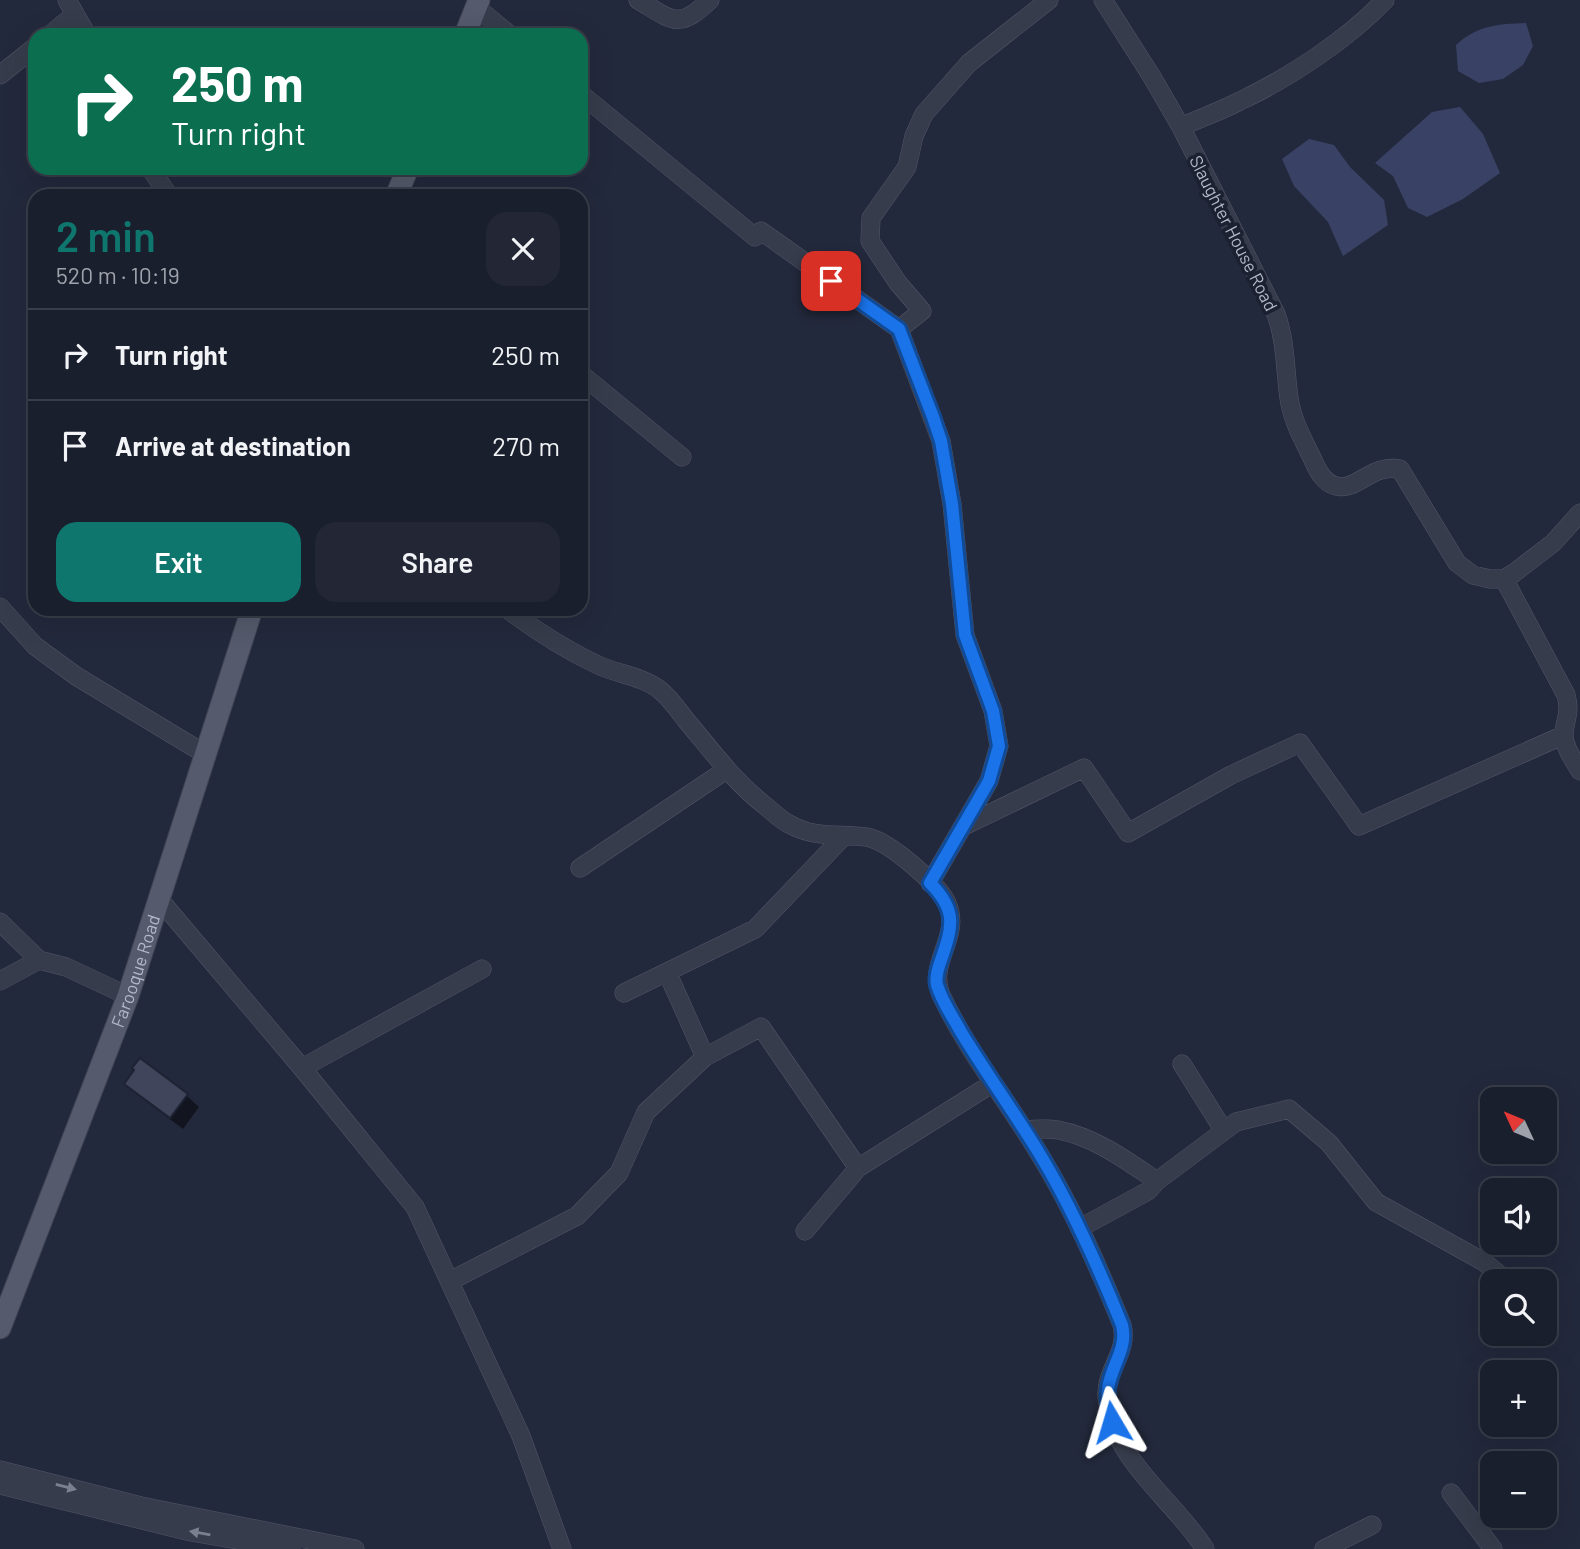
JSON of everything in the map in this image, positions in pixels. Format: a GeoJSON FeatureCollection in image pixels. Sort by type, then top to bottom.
{"type":"FeatureCollection","features":[{"type":"Feature","properties":{"kind":"main road"},"geometry":{"type":"LineString","coordinates":[[468,28],[478,4]]}},
{"type":"Feature","properties":{"kind":"main road","name":"Farooque Road"},"geometry":{"type":"LineString","coordinates":[[0,1328],[128,996],[250,616]]}},
{"type":"Feature","properties":{"kind":"street"},"geometry":{"type":"LineString","coordinates":[[638,0],[673,20],[687,19],[710,0]]}},
{"type":"Feature","properties":{"kind":"street"},"geometry":{"type":"LineString","coordinates":[[899,329],[922,311],[898,283],[870,241],[871,218],[908,167],[914,136],[924,114],[969,63],[1049,0]]}},
{"type":"Feature","properties":{"kind":"street","name":"Slaughter House Road"},"geometry":{"type":"LineString","coordinates":[[1103,0],[1181,127],[1276,314],[1283,335],[1289,401],[1298,431],[1326,481],[1337,487],[1348,486],[1378,469],[1400,469],[1457,563],[1473,575],[1504,579]]}},
{"type":"Feature","properties":{"kind":"street"},"geometry":{"type":"LineString","coordinates":[[1181,127],[1238,102],[1299,68],[1366,20],[1385,0]]}},
{"type":"Feature","properties":{"kind":"street"},"geometry":{"type":"LineString","coordinates":[[478,4],[503,28]]}},
{"type":"Feature","properties":{"kind":"street"},"geometry":{"type":"LineString","coordinates":[[55,28],[71,7],[83,28]]}},
{"type":"Feature","properties":{"kind":"street"},"geometry":{"type":"LineString","coordinates":[[0,75],[28,53]]}},
{"type":"Feature","properties":{"kind":"street"},"geometry":{"type":"LineString","coordinates":[[588,100],[758,234],[899,329],[941,441],[952,504],[965,635],[993,711],[999,746],[989,781],[966,825],[930,883]]}},
{"type":"Feature","properties":{"kind":"street"},"geometry":{"type":"LineString","coordinates":[[588,380],[682,457]]}},
{"type":"Feature","properties":{"kind":"street"},"geometry":{"type":"LineString","coordinates":[[1580,513],[1553,543],[1504,579],[1566,695],[1570,708],[1564,735],[1566,746],[1580,771]]}},
{"type":"Feature","properties":{"kind":"street"},"geometry":{"type":"LineString","coordinates":[[0,607],[35,646],[76,676],[205,754]]}},
{"type":"Feature","properties":{"kind":"street"},"geometry":{"type":"LineString","coordinates":[[518,616],[598,665],[661,691],[746,792],[786,823],[821,836],[867,837],[878,841],[892,849],[930,883],[947,904],[951,923],[936,983],[947,1007],[1053,1177],[1106,1286],[1125,1336],[1107,1393],[1112,1422],[1121,1442],[1144,1478],[1177,1511],[1205,1549]]}},
{"type":"Feature","properties":{"kind":"street"},"geometry":{"type":"LineString","coordinates":[[966,825],[1084,768],[1128,833],[1231,775],[1300,743],[1359,826],[1564,735]]}},
{"type":"Feature","properties":{"kind":"street"},"geometry":{"type":"LineString","coordinates":[[580,868],[726,770]]}},
{"type":"Feature","properties":{"kind":"street"},"geometry":{"type":"LineString","coordinates":[[624,993],[755,929],[844,836]]}},
{"type":"Feature","properties":{"kind":"street"},"geometry":{"type":"LineString","coordinates":[[159,899],[415,1207],[521,1436],[562,1549]]}},
{"type":"Feature","properties":{"kind":"street"},"geometry":{"type":"LineString","coordinates":[[0,922],[39,960],[66,967],[128,996]]}},
{"type":"Feature","properties":{"kind":"street"},"geometry":{"type":"LineString","coordinates":[[0,981],[39,960]]}},
{"type":"Feature","properties":{"kind":"street"},"geometry":{"type":"LineString","coordinates":[[302,1068],[482,969]]}},
{"type":"Feature","properties":{"kind":"street"},"geometry":{"type":"LineString","coordinates":[[667,972],[705,1057]]}},
{"type":"Feature","properties":{"kind":"street"},"geometry":{"type":"LineString","coordinates":[[450,1281],[577,1216],[619,1173],[646,1112],[705,1057],[761,1027],[858,1168]]}},
{"type":"Feature","properties":{"kind":"street"},"geometry":{"type":"LineString","coordinates":[[1182,1064],[1224,1131]]}},
{"type":"Feature","properties":{"kind":"street"},"geometry":{"type":"LineString","coordinates":[[805,1231],[858,1168],[993,1083]]}},
{"type":"Feature","properties":{"kind":"street"},"geometry":{"type":"LineString","coordinates":[[1080,1228],[1148,1191],[1157,1181],[1236,1122],[1289,1110],[1329,1143],[1377,1202],[1492,1269]]}},
{"type":"Feature","properties":{"kind":"street"},"geometry":{"type":"LineString","coordinates":[[1024,1130],[1054,1129],[1077,1134],[1103,1146],[1157,1181]]}},
{"type":"Feature","properties":{"kind":"street"},"geometry":{"type":"LineString","coordinates":[[0,1470],[141,1506],[355,1549]]}},
{"type":"Feature","properties":{"kind":"street"},"geometry":{"type":"LineString","coordinates":[[0,1485],[191,1532],[291,1549]]}},
{"type":"Feature","properties":{"kind":"street"},"geometry":{"type":"LineString","coordinates":[[1451,1493],[1493,1549]]}},
{"type":"Feature","properties":{"kind":"street"},"geometry":{"type":"LineString","coordinates":[[1324,1549],[1372,1525]]}},
{"type":"Feature","properties":{"kind":"water"},"geometry":{"type":"Polygon","coordinates":[[[1526,23],[1533,46],[1523,65],[1503,79],[1479,83],[1458,71],[1456,45],[1464,38],[1489,27],[1526,23]]]}},
{"type":"Feature","properties":{"kind":"water"},"geometry":{"type":"Polygon","coordinates":[[[1460,107],[1483,134],[1500,173],[1463,199],[1427,217],[1408,208],[1393,176],[1375,163],[1432,112],[1460,107]]]}},
{"type":"Feature","properties":{"kind":"water"},"geometry":{"type":"Polygon","coordinates":[[[1309,139],[1334,145],[1350,167],[1384,200],[1388,225],[1343,256],[1328,222],[1294,186],[1282,159],[1309,139]]]}},
{"type":"Feature","properties":{"kind":"building"},"geometry":{"type":"Polygon","coordinates":[[[140,1058],[188,1094],[170,1118],[124,1084],[140,1058]]]}},
{"type":"Feature","properties":{"kind":"route"},"geometry":{"type":"LineString","coordinates":[[831,281],[899,329],[941,441],[952,504],[965,635],[993,711],[999,746],[989,781],[966,825],[930,883],[947,904],[951,923],[936,983],[987,1076],[1053,1177],[1080,1228],[1122,1325],[1125,1336],[1123,1346],[1120,1357],[1114,1364],[1107,1393],[1112,1422]]}}]}
